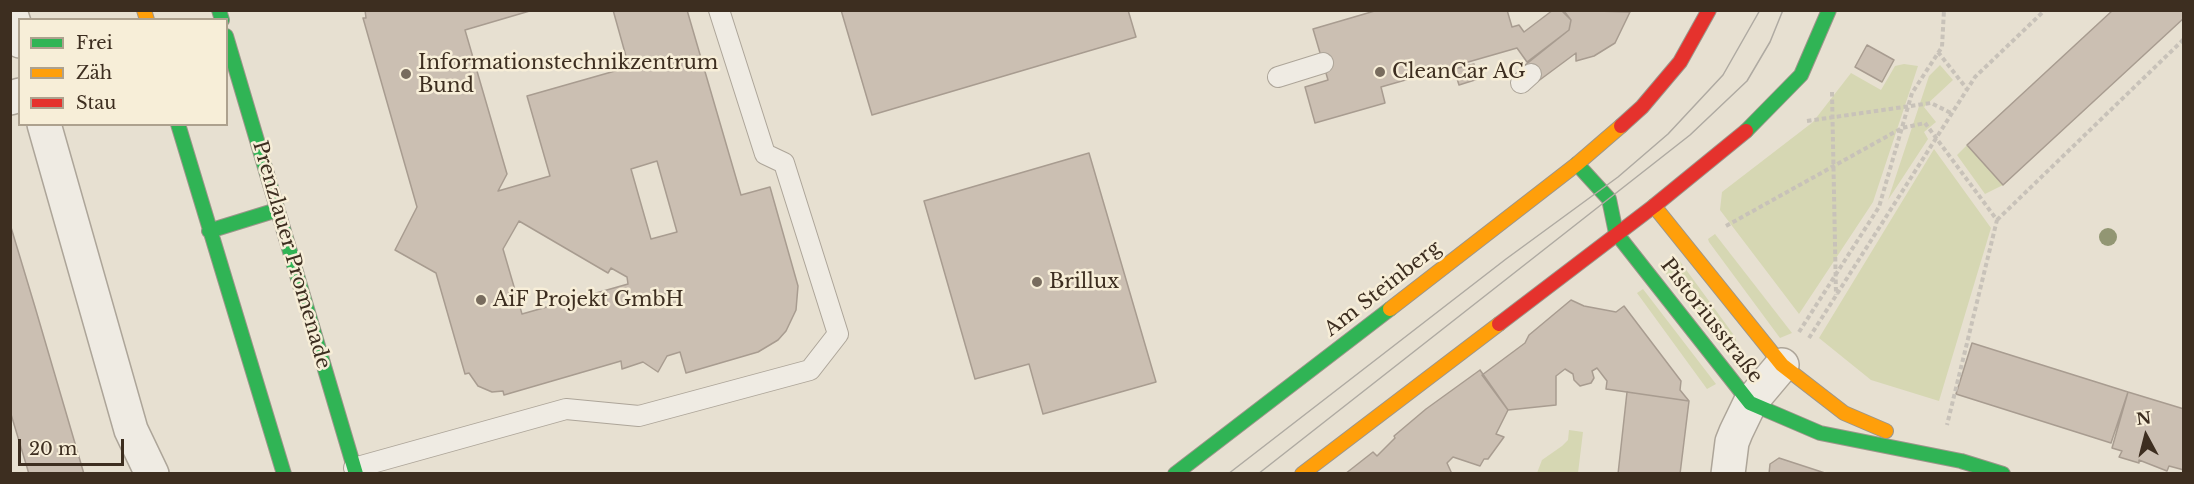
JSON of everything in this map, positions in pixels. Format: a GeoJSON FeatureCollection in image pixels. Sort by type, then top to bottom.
{"type":"FeatureCollection","features":[{"type":"Feature","properties":{"kind":"main road","name":"Am Steinberg"},"geometry":{"type":"LineString","coordinates":[[1175,474],[1577,164],[1642,107],[1680,62],[1709,10]]}},
{"type":"Feature","properties":{"kind":"main road"},"geometry":{"type":"LineString","coordinates":[[1302,474],[1654,206],[1753,125],[1794,83],[1812,53],[1829,10]]}},
{"type":"Feature","properties":{"kind":"main road","name":"Prenzlauer Promenade"},"geometry":{"type":"LineString","coordinates":[[228,43],[355,471]]}},
{"type":"Feature","properties":{"kind":"main road"},"geometry":{"type":"LineString","coordinates":[[179,126],[284,474]]}},
{"type":"Feature","properties":{"kind":"main road"},"geometry":{"type":"LineString","coordinates":[[1577,164],[1620,201],[1654,206]]}},
{"type":"Feature","properties":{"kind":"main road"},"geometry":{"type":"LineString","coordinates":[[1617,233],[1620,201]]}},
{"type":"Feature","properties":{"kind":"main road","name":"Pistoriusstraße"},"geometry":{"type":"LineString","coordinates":[[1654,206],[1844,413],[1961,461],[2003,474]]}},
{"type":"Feature","properties":{"kind":"main road"},"geometry":{"type":"LineString","coordinates":[[209,231],[277,210]]}},
{"type":"Feature","properties":{"kind":"main road","name":"Pistoriusstraße"},"geometry":{"type":"LineString","coordinates":[[1617,233],[1750,403],[1820,433],[1961,461]]}},
{"type":"Feature","properties":{"kind":"street"},"geometry":{"type":"LineString","coordinates":[[10,11],[18,35]]}},
{"type":"Feature","properties":{"kind":"street"},"geometry":{"type":"LineString","coordinates":[[45,126],[131,430],[152,474]]}},
{"type":"Feature","properties":{"kind":"street"},"geometry":{"type":"LineString","coordinates":[[1728,474],[1732,442],[1750,403],[1789,351]]}},
{"type":"Feature","properties":{"kind":"lane"},"geometry":{"type":"LineString","coordinates":[[355,471],[436,445],[566,410],[639,416],[810,370],[838,334],[784,163],[765,154],[719,10]]}},
{"type":"Feature","properties":{"kind":"lane"},"geometry":{"type":"LineString","coordinates":[[1278,77],[1323,63]]}},
{"type":"Feature","properties":{"kind":"path"},"geometry":{"type":"LineString","coordinates":[[1789,351],[1879,207],[1909,106],[1925,70],[1942,47],[1944,10]]}},
{"type":"Feature","properties":{"kind":"path"},"geometry":{"type":"LineString","coordinates":[[1809,338],[1975,77],[2045,10]]}},
{"type":"Feature","properties":{"kind":"path"},"geometry":{"type":"LineString","coordinates":[[1946,425],[1997,220],[2184,39]]}},
{"type":"Feature","properties":{"kind":"path"},"geometry":{"type":"LineString","coordinates":[[1938,52],[1967,89]]}},
{"type":"Feature","properties":{"kind":"path"},"geometry":{"type":"LineString","coordinates":[[1832,91],[1836,295]]}},
{"type":"Feature","properties":{"kind":"path"},"geometry":{"type":"LineString","coordinates":[[1803,121],[1930,103],[1951,113]]}},
{"type":"Feature","properties":{"kind":"path"},"geometry":{"type":"LineString","coordinates":[[1726,226],[1902,128],[1925,123],[1997,220]]}},
{"type":"Feature","properties":{"kind":"green space"},"geometry":{"type":"Polygon","coordinates":[[[1904,64],[1918,66],[1873,202],[1799,314],[1720,210],[1722,192],[1813,122],[1851,73],[1881,90],[1895,66],[1904,64]]]}},
{"type":"Feature","properties":{"kind":"green space"},"geometry":{"type":"Polygon","coordinates":[[[1940,65],[1953,80],[1924,107],[1936,122],[1924,132],[1928,139],[1888,200],[1929,76],[1940,65]]]}},
{"type":"Feature","properties":{"kind":"green space"},"geometry":{"type":"Polygon","coordinates":[[[1967,145],[2003,185],[1985,194],[1957,155],[1967,145]]]}},
{"type":"Feature","properties":{"kind":"green space"},"geometry":{"type":"Polygon","coordinates":[[[1934,149],[1991,228],[1939,401],[1871,380],[1819,338],[1934,149]]]}},
{"type":"Feature","properties":{"kind":"green space"},"geometry":{"type":"Polygon","coordinates":[[[1715,234],[1792,333],[1780,338],[1709,242],[1708,239],[1715,234]]]}},
{"type":"Feature","properties":{"kind":"green space"},"geometry":{"type":"Polygon","coordinates":[[[1679,260],[1736,338],[1736,344],[1729,349],[1726,350],[1664,271],[1679,260]]]}},
{"type":"Feature","properties":{"kind":"green space"},"geometry":{"type":"Polygon","coordinates":[[[1643,289],[1716,384],[1707,389],[1637,293],[1643,289]]]}},
{"type":"Feature","properties":{"kind":"green space"},"geometry":{"type":"Polygon","coordinates":[[[1569,430],[1583,432],[1578,473],[1537,473],[1542,460],[1568,440],[1569,430]]]}},
{"type":"Feature","properties":{"kind":"building"},"geometry":{"type":"Polygon","coordinates":[[[365,10],[533,10],[465,30],[507,174],[498,191],[550,176],[527,96],[629,67],[613,10],[687,10],[741,195],[770,187],[798,286],[796,310],[786,331],[778,340],[758,352],[686,373],[680,352],[667,356],[658,372],[643,362],[622,369],[621,361],[504,395],[503,391],[492,392],[478,386],[469,373],[465,374],[436,273],[395,250],[417,207],[363,18],[366,18],[365,10]],[[657,161],[631,169],[651,239],[677,232],[657,161]],[[519,221],[503,249],[522,314],[628,284],[627,277],[611,268],[608,273],[519,221]]]}},
{"type":"Feature","properties":{"kind":"building"},"geometry":{"type":"Polygon","coordinates":[[[841,10],[1128,10],[1136,37],[872,115],[841,10]]]}},
{"type":"Feature","properties":{"kind":"building","name":"CleanCar AG"},"geometry":{"type":"Polygon","coordinates":[[[1378,10],[1507,10],[1512,27],[1519,25],[1524,32],[1553,10],[1564,11],[1571,20],[1569,30],[1527,62],[1517,48],[1381,87],[1385,103],[1315,123],[1305,87],[1328,80],[1313,29],[1378,10]]]}},
{"type":"Feature","properties":{"kind":"building"},"geometry":{"type":"Polygon","coordinates":[[[1561,10],[1630,12],[1615,43],[1594,56],[1576,61],[1576,53],[1537,82],[1524,66],[1569,30],[1571,20],[1561,10]]]}},
{"type":"Feature","properties":{"kind":"building"},"geometry":{"type":"Polygon","coordinates":[[[2113,10],[2184,10],[2184,18],[2003,185],[1967,145],[2113,10]]]}},
{"type":"Feature","properties":{"kind":"building"},"geometry":{"type":"Polygon","coordinates":[[[1867,45],[1894,60],[1882,82],[1855,67],[1867,45]]]}},
{"type":"Feature","properties":{"kind":"building"},"geometry":{"type":"Polygon","coordinates":[[[1474,64],[1478,79],[1459,85],[1454,69],[1474,64]]]}},
{"type":"Feature","properties":{"kind":"building","name":"Brillux"},"geometry":{"type":"Polygon","coordinates":[[[1089,153],[1156,382],[1043,414],[1029,364],[975,379],[924,201],[1089,153]]]}},
{"type":"Feature","properties":{"kind":"building"},"geometry":{"type":"Polygon","coordinates":[[[10,224],[84,474],[29,474],[10,411],[10,224]]]}},
{"type":"Feature","properties":{"kind":"building"},"geometry":{"type":"Polygon","coordinates":[[[1571,300],[1584,306],[1616,312],[1624,306],[1681,381],[1680,390],[1689,401],[1606,389],[1607,381],[1597,368],[1592,371],[1594,378],[1591,383],[1580,386],[1574,380],[1573,374],[1565,369],[1556,376],[1556,405],[1508,410],[1482,375],[1525,343],[1529,335],[1571,300]]]}},
{"type":"Feature","properties":{"kind":"building"},"geometry":{"type":"Polygon","coordinates":[[[1972,343],[2128,392],[2111,443],[1956,394],[1972,343]]]}},
{"type":"Feature","properties":{"kind":"building"},"geometry":{"type":"Polygon","coordinates":[[[1480,370],[1508,410],[1496,434],[1504,437],[1480,466],[1453,457],[1447,463],[1452,474],[1345,474],[1373,452],[1377,456],[1395,438],[1394,436],[1426,409],[1480,370]]]}},
{"type":"Feature","properties":{"kind":"building"},"geometry":{"type":"Polygon","coordinates":[[[1627,392],[1689,401],[1680,474],[1618,474],[1627,392]]]}},
{"type":"Feature","properties":{"kind":"building"},"geometry":{"type":"Polygon","coordinates":[[[2128,392],[2184,409],[2184,470],[2169,466],[2167,471],[2139,460],[2139,463],[2119,457],[2122,451],[2112,448],[2128,392]]]}},
{"type":"Feature","properties":{"kind":"building"},"geometry":{"type":"Polygon","coordinates":[[[1779,458],[1828,474],[1769,474],[1770,464],[1779,458]]]}},
{"type":"Feature","properties":{"kind":"tram line"},"geometry":{"type":"LineString","coordinates":[[1228,474],[1506,259],[1618,177],[1668,134],[1723,75],[1760,10]]}},
{"type":"Feature","properties":{"kind":"tram line"},"geometry":{"type":"LineString","coordinates":[[1258,474],[1690,135],[1747,81],[1770,42],[1783,10]]}},
{"type":"Feature","properties":{"kind":"traffic: fast"},"geometry":{"type":"LineString","coordinates":[[219,10],[221,18]]}},
{"type":"Feature","properties":{"kind":"traffic: fast"},"geometry":{"type":"LineString","coordinates":[[1746,131],[1801,75],[1829,10]]}},
{"type":"Feature","properties":{"kind":"traffic: fast"},"geometry":{"type":"LineString","coordinates":[[228,43],[356,474]]}},
{"type":"Feature","properties":{"kind":"traffic: fast"},"geometry":{"type":"LineString","coordinates":[[179,126],[284,474]]}},
{"type":"Feature","properties":{"kind":"traffic: fast"},"geometry":{"type":"LineString","coordinates":[[1577,164],[1609,199],[1616,233],[1750,403],[1820,433],[1961,461],[2003,474]]}},
{"type":"Feature","properties":{"kind":"traffic: fast"},"geometry":{"type":"LineString","coordinates":[[209,231],[277,210]]}},
{"type":"Feature","properties":{"kind":"traffic: fast"},"geometry":{"type":"LineString","coordinates":[[1175,474],[1390,309]]}},
{"type":"Feature","properties":{"kind":"traffic: slow"},"geometry":{"type":"LineString","coordinates":[[144,10],[146,18]]}},
{"type":"Feature","properties":{"kind":"traffic: slow"},"geometry":{"type":"LineString","coordinates":[[1390,309],[1577,164],[1621,126]]}},
{"type":"Feature","properties":{"kind":"traffic: slow"},"geometry":{"type":"LineString","coordinates":[[1654,206],[1782,365],[1844,413],[1886,431]]}},
{"type":"Feature","properties":{"kind":"traffic: slow"},"geometry":{"type":"LineString","coordinates":[[1302,474],[1499,324]]}},
{"type":"Feature","properties":{"kind":"traffic: jam"},"geometry":{"type":"LineString","coordinates":[[1621,126],[1642,107],[1680,62],[1709,10]]}},
{"type":"Feature","properties":{"kind":"traffic: jam"},"geometry":{"type":"LineString","coordinates":[[1499,324],[1654,206],[1746,131]]}},
{"type":"Feature","properties":{"kind":"place","name":"CleanCar AG"},"geometry":{"type":"Point","coordinates":[1380,72]}},
{"type":"Feature","properties":{"kind":"place","name":"Informationstechnikzentrum Bund"},"geometry":{"type":"Point","coordinates":[406,74]}},
{"type":"Feature","properties":{"kind":"place","name":"Brillux"},"geometry":{"type":"Point","coordinates":[1037,282]}},
{"type":"Feature","properties":{"kind":"place","name":"AiF Projekt GmbH"},"geometry":{"type":"Point","coordinates":[481,300]}}]}
